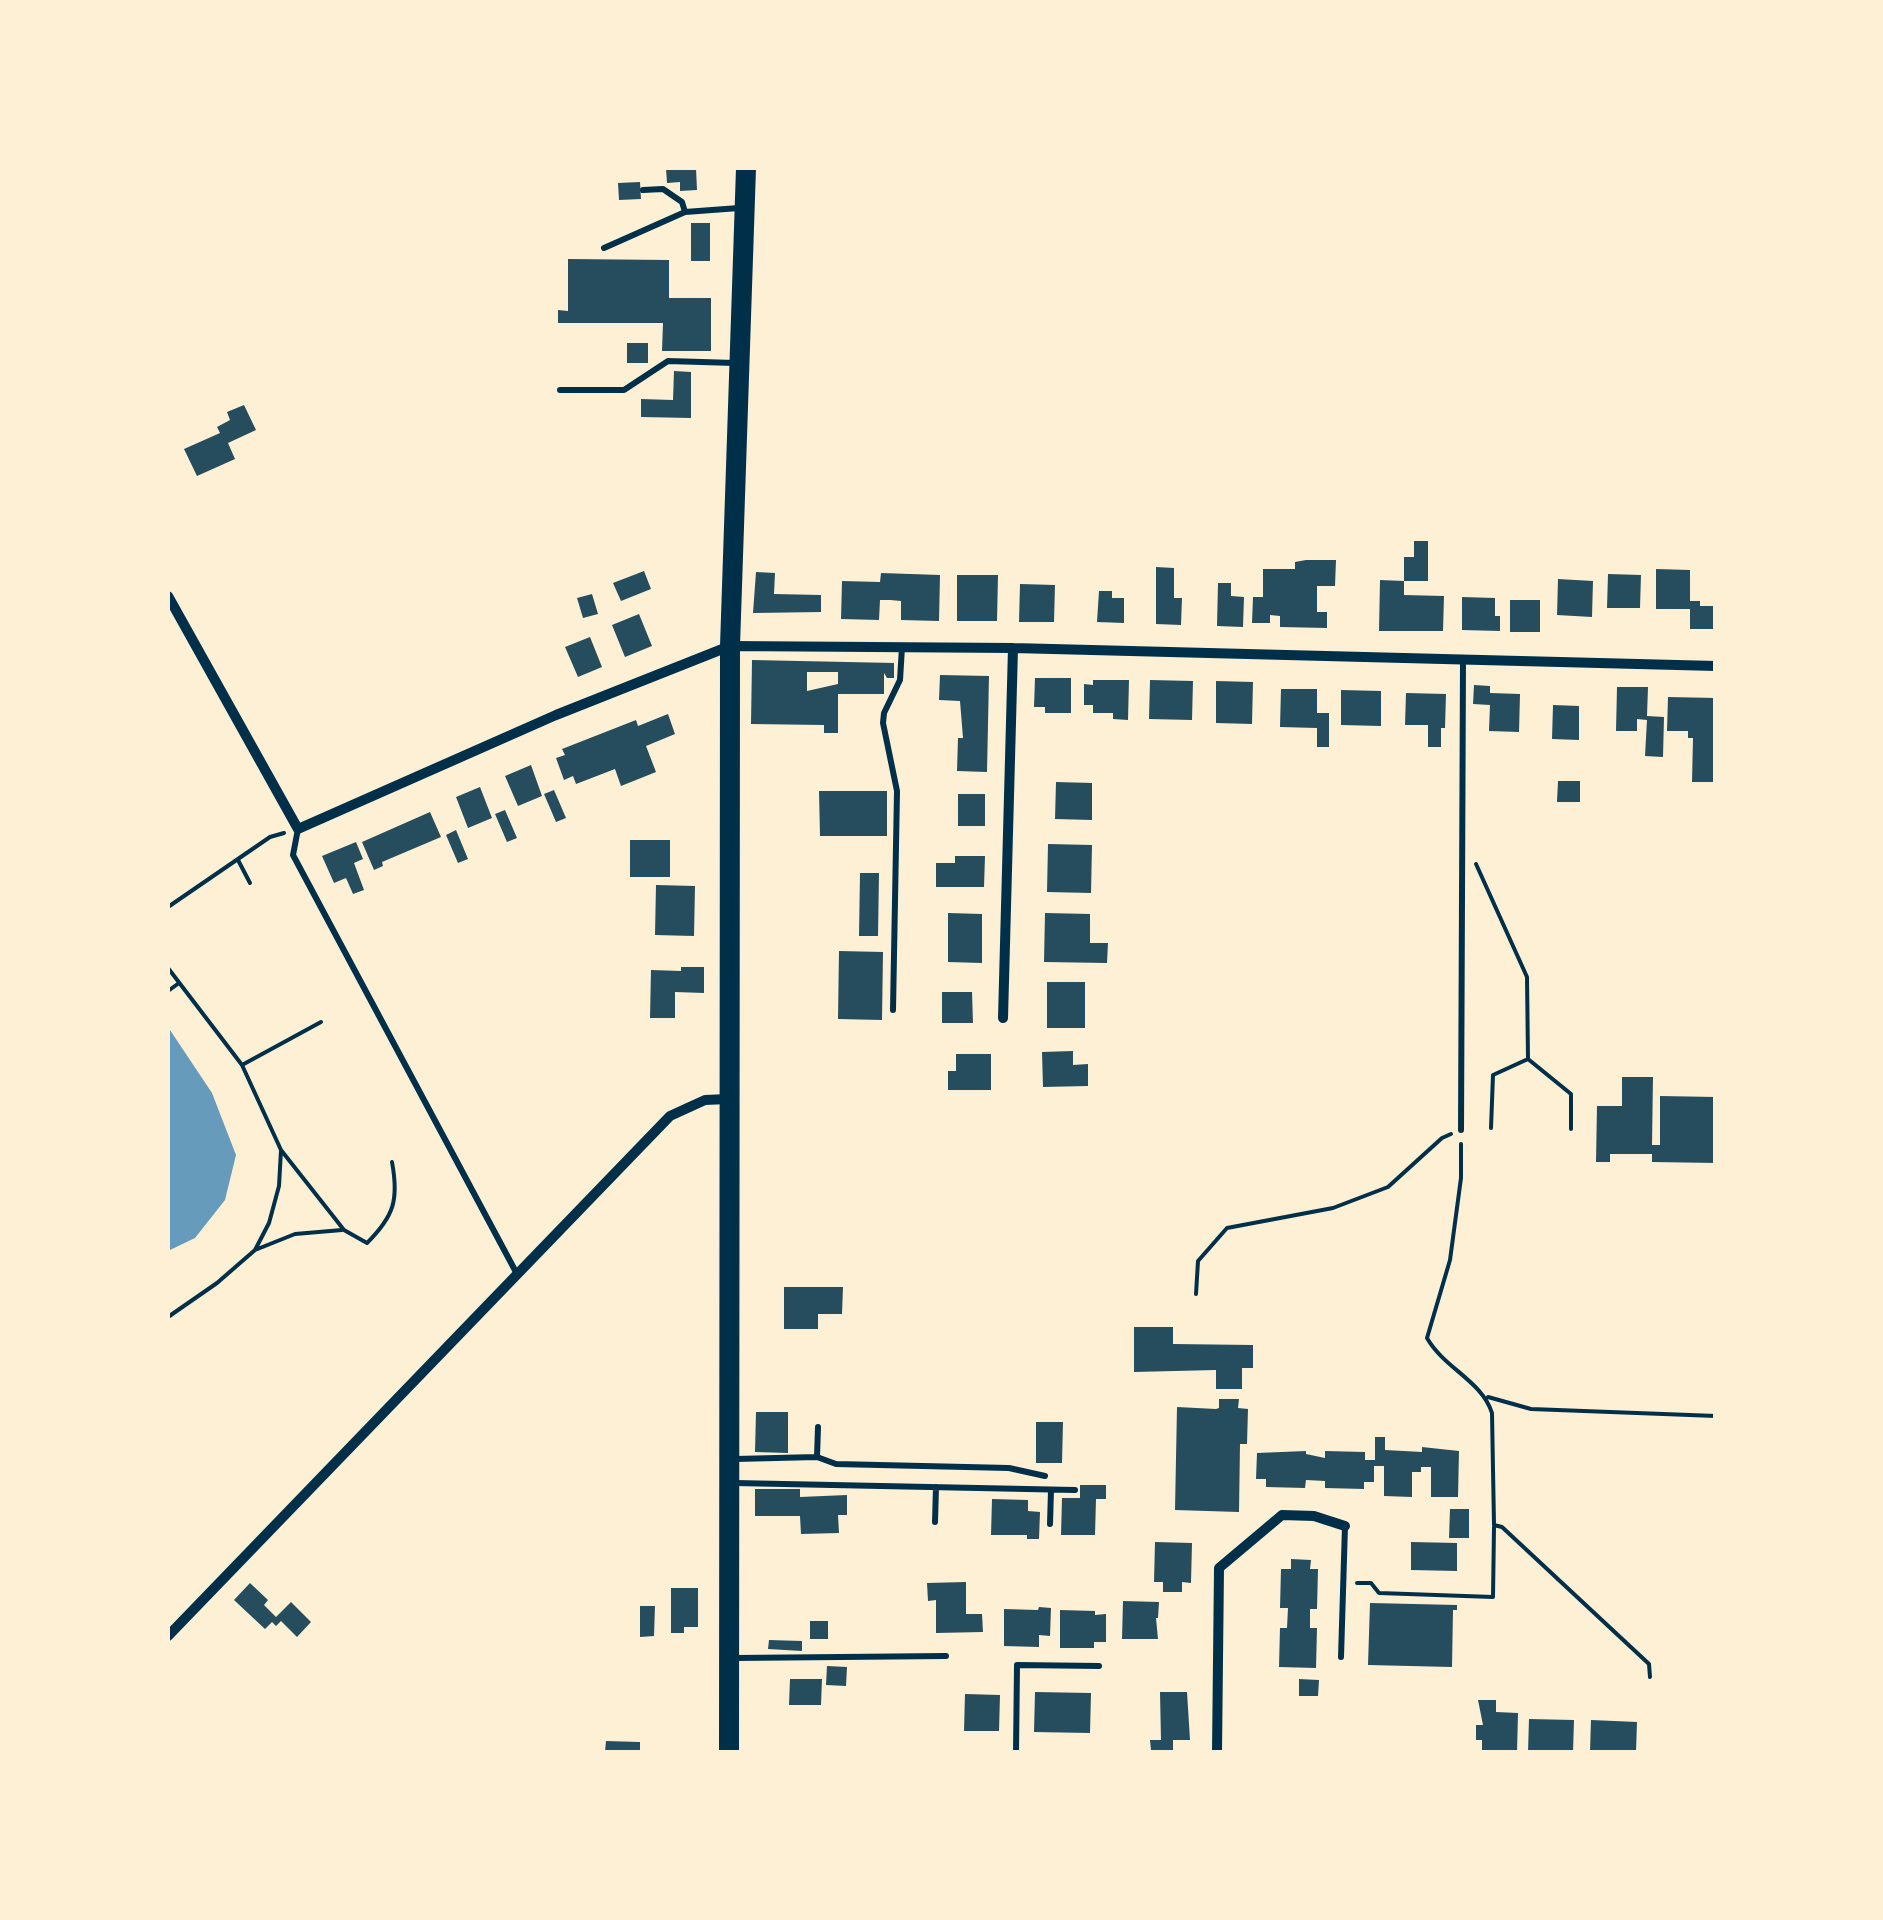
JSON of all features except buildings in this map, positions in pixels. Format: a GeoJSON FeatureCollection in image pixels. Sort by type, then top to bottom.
{"type":"FeatureCollection","features":[{"type":"Feature","properties":{"kind":"main road"},"geometry":{"type":"LineString","coordinates":[[728,1752],[730,646],[746,168]]}},
{"type":"Feature","properties":{"kind":"street"},"geometry":{"type":"LineString","coordinates":[[168,596],[298,828],[556,716],[730,646],[1013,648],[1716,666]]}},
{"type":"Feature","properties":{"kind":"street"},"geometry":{"type":"LineString","coordinates":[[1003,1018],[1013,648]]}},
{"type":"Feature","properties":{"kind":"street"},"geometry":{"type":"LineString","coordinates":[[168,1636],[670,1116],[705,1100],[728,1099]]}},
{"type":"Feature","properties":{"kind":"street"},"geometry":{"type":"LineString","coordinates":[[1217,1752],[1219,1568],[1282,1515],[1314,1516],[1345,1526]]}},
{"type":"Feature","properties":{"kind":"lane"},"geometry":{"type":"LineString","coordinates":[[642,190],[663,188],[682,202],[685,212]]}},
{"type":"Feature","properties":{"kind":"lane"},"geometry":{"type":"LineString","coordinates":[[604,248],[685,212],[746,208]]}},
{"type":"Feature","properties":{"kind":"lane"},"geometry":{"type":"LineString","coordinates":[[560,390],[624,390],[668,361],[741,363]]}},
{"type":"Feature","properties":{"kind":"lane"},"geometry":{"type":"LineString","coordinates":[[892,1010],[897,791],[883,724],[900,680],[902,646]]}},
{"type":"Feature","properties":{"kind":"lane"},"geometry":{"type":"LineString","coordinates":[[1460,1130],[1463,660]]}},
{"type":"Feature","properties":{"kind":"lane"},"geometry":{"type":"LineString","coordinates":[[298,828],[293,856],[518,1274]]}},
{"type":"Feature","properties":{"kind":"lane"},"geometry":{"type":"LineString","coordinates":[[818,1427],[818,1457]]}},
{"type":"Feature","properties":{"kind":"lane"},"geometry":{"type":"LineString","coordinates":[[729,1459],[818,1457],[836,1464],[1010,1468],[1045,1476]]}},
{"type":"Feature","properties":{"kind":"lane"},"geometry":{"type":"LineString","coordinates":[[729,1483],[1075,1490]]}},
{"type":"Feature","properties":{"kind":"lane"},"geometry":{"type":"LineString","coordinates":[[936,1487],[936,1522]]}},
{"type":"Feature","properties":{"kind":"lane"},"geometry":{"type":"LineString","coordinates":[[1050,1490],[1050,1524]]}},
{"type":"Feature","properties":{"kind":"lane"},"geometry":{"type":"LineString","coordinates":[[1341,1657],[1345,1526]]}},
{"type":"Feature","properties":{"kind":"lane"},"geometry":{"type":"LineString","coordinates":[[728,1658],[946,1656]]}},
{"type":"Feature","properties":{"kind":"lane"},"geometry":{"type":"LineString","coordinates":[[1016,1752],[1017,1665],[1099,1666]]}},
{"type":"Feature","properties":{"kind":"path"},"geometry":{"type":"LineString","coordinates":[[168,907],[270,837],[298,828]]}},
{"type":"Feature","properties":{"kind":"path"},"geometry":{"type":"LineString","coordinates":[[1462,854],[1472,854],[1527,978],[1528,1060]]}},
{"type":"Feature","properties":{"kind":"path"},"geometry":{"type":"LineString","coordinates":[[237,859],[250,883]]}},
{"type":"Feature","properties":{"kind":"path"},"geometry":{"type":"LineString","coordinates":[[168,968],[242,1064],[280,1150],[344,1230],[367,1243],[384,1226],[395,1203],[392,1162]]}},
{"type":"Feature","properties":{"kind":"path"},"geometry":{"type":"LineString","coordinates":[[168,991],[179,983]]}},
{"type":"Feature","properties":{"kind":"path"},"geometry":{"type":"LineString","coordinates":[[242,1064],[321,1022]]}},
{"type":"Feature","properties":{"kind":"path"},"geometry":{"type":"LineString","coordinates":[[1491,1128],[1493,1075],[1528,1060]]}},
{"type":"Feature","properties":{"kind":"path"},"geometry":{"type":"LineString","coordinates":[[1528,1060],[1571,1094],[1571,1129]]}},
{"type":"Feature","properties":{"kind":"path"},"geometry":{"type":"LineString","coordinates":[[1196,1294],[1198,1261],[1227,1228],[1333,1208],[1388,1187],[1442,1138],[1460,1130],[1462,1178],[1450,1260],[1428,1338],[1436,1353],[1488,1397],[1531,1409],[1716,1416]]}},
{"type":"Feature","properties":{"kind":"path"},"geometry":{"type":"LineString","coordinates":[[255,1250],[270,1223],[279,1186],[280,1150]]}},
{"type":"Feature","properties":{"kind":"path"},"geometry":{"type":"LineString","coordinates":[[168,1317],[255,1250],[295,1234],[344,1230]]}},
{"type":"Feature","properties":{"kind":"path"},"geometry":{"type":"LineString","coordinates":[[1342,1582],[1371,1583],[1379,1593],[1493,1597],[1492,1413],[1488,1397]]}},
{"type":"Feature","properties":{"kind":"path"},"geometry":{"type":"LineString","coordinates":[[1494,1525],[1502,1527],[1649,1664],[1650,1678]]}},
{"type":"Feature","properties":{"kind":"water"},"geometry":{"type":"Polygon","coordinates":[[[168,1027],[212,1093],[236,1155],[225,1200],[195,1238],[168,1251],[168,1027]]]}}]}
